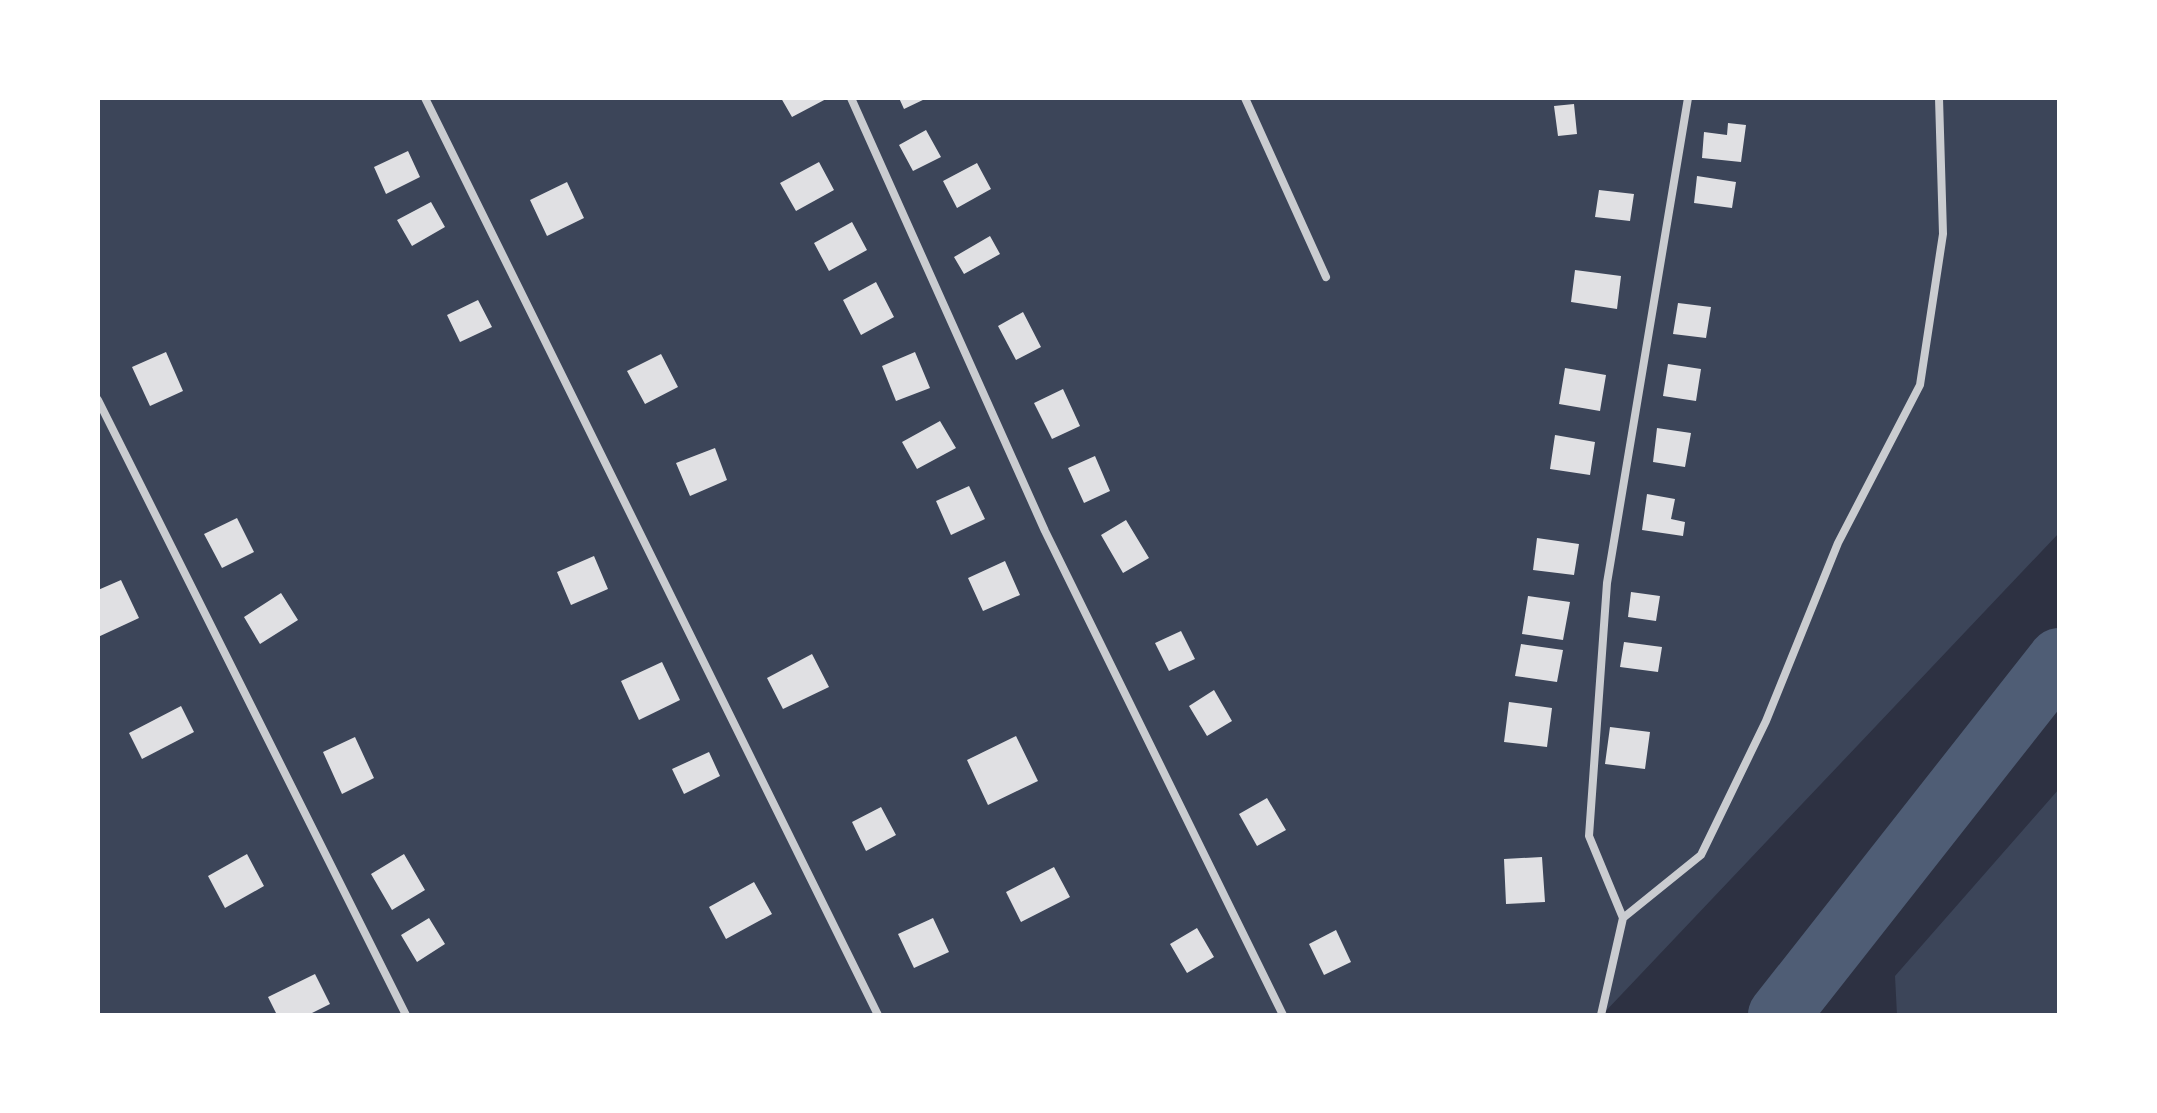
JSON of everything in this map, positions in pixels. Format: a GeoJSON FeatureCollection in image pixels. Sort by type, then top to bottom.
{"type":"FeatureCollection","features":[{"type":"Feature","properties":{"kind":"street"},"geometry":{"type":"LineString","coordinates":[[425,98],[878,1015]]}},
{"type":"Feature","properties":{"kind":"street"},"geometry":{"type":"LineString","coordinates":[[851,98],[1045,531],[1283,1015]]}},
{"type":"Feature","properties":{"kind":"street"},"geometry":{"type":"LineString","coordinates":[[1245,98],[1326,277]]}},
{"type":"Feature","properties":{"kind":"street"},"geometry":{"type":"LineString","coordinates":[[1601,1015],[1623,918],[1589,836],[1607,583],[1688,98]]}},
{"type":"Feature","properties":{"kind":"street"},"geometry":{"type":"LineString","coordinates":[[1623,918],[1701,855],[1766,721],[1838,543],[1920,385],[1943,234],[1939,98]]}},
{"type":"Feature","properties":{"kind":"street"},"geometry":{"type":"LineString","coordinates":[[98,400],[406,1015]]}},
{"type":"Feature","properties":{"kind":"shaded area"},"geometry":{"type":"Polygon","coordinates":[[[98,98],[2059,98],[2059,533],[1602,1015],[98,1015],[98,98]]]}},
{"type":"Feature","properties":{"kind":"shaded area"},"geometry":{"type":"Polygon","coordinates":[[[2059,789],[2059,1015],[1897,1015],[1895,976],[2059,789]]]}},
{"type":"Feature","properties":{"kind":"building"},"geometry":{"type":"Polygon","coordinates":[[[781,98],[828,98],[792,117],[781,98]]]}},
{"type":"Feature","properties":{"kind":"building"},"geometry":{"type":"Polygon","coordinates":[[[899,98],[927,98],[904,109],[899,98]]]}},
{"type":"Feature","properties":{"kind":"building"},"geometry":{"type":"Polygon","coordinates":[[[1574,104],[1577,134],[1558,136],[1554,106],[1574,104]]]}},
{"type":"Feature","properties":{"kind":"building"},"geometry":{"type":"Polygon","coordinates":[[[1728,123],[1746,125],[1741,162],[1702,158],[1704,132],[1727,135],[1728,123]]]}},
{"type":"Feature","properties":{"kind":"building"},"geometry":{"type":"Polygon","coordinates":[[[926,130],[941,157],[913,171],[899,145],[926,130]]]}},
{"type":"Feature","properties":{"kind":"building"},"geometry":{"type":"Polygon","coordinates":[[[408,151],[420,177],[386,194],[374,167],[408,151]]]}},
{"type":"Feature","properties":{"kind":"building"},"geometry":{"type":"Polygon","coordinates":[[[819,162],[834,190],[796,211],[780,183],[819,162]]]}},
{"type":"Feature","properties":{"kind":"building"},"geometry":{"type":"Polygon","coordinates":[[[977,163],[991,189],[957,208],[943,181],[977,163]]]}},
{"type":"Feature","properties":{"kind":"building"},"geometry":{"type":"Polygon","coordinates":[[[1697,176],[1736,182],[1732,208],[1694,203],[1697,176]]]}},
{"type":"Feature","properties":{"kind":"building"},"geometry":{"type":"Polygon","coordinates":[[[567,182],[584,218],[547,236],[530,200],[567,182]]]}},
{"type":"Feature","properties":{"kind":"building"},"geometry":{"type":"Polygon","coordinates":[[[1599,190],[1634,194],[1630,221],[1595,217],[1599,190]]]}},
{"type":"Feature","properties":{"kind":"building"},"geometry":{"type":"Polygon","coordinates":[[[431,202],[445,227],[412,246],[397,220],[431,202]]]}},
{"type":"Feature","properties":{"kind":"building"},"geometry":{"type":"Polygon","coordinates":[[[852,222],[867,250],[829,271],[814,243],[852,222]]]}},
{"type":"Feature","properties":{"kind":"building"},"geometry":{"type":"Polygon","coordinates":[[[990,236],[1000,254],[964,274],[954,257],[990,236]]]}},
{"type":"Feature","properties":{"kind":"building"},"geometry":{"type":"Polygon","coordinates":[[[1575,270],[1621,276],[1617,309],[1571,302],[1575,270]]]}},
{"type":"Feature","properties":{"kind":"building"},"geometry":{"type":"Polygon","coordinates":[[[876,282],[894,317],[861,335],[843,300],[876,282]]]}},
{"type":"Feature","properties":{"kind":"building"},"geometry":{"type":"Polygon","coordinates":[[[478,300],[492,327],[460,342],[447,315],[478,300]]]}},
{"type":"Feature","properties":{"kind":"building"},"geometry":{"type":"Polygon","coordinates":[[[1678,303],[1711,307],[1706,338],[1673,334],[1678,303]]]}},
{"type":"Feature","properties":{"kind":"building"},"geometry":{"type":"Polygon","coordinates":[[[1023,312],[1041,347],[1016,360],[998,326],[1023,312]]]}},
{"type":"Feature","properties":{"kind":"building"},"geometry":{"type":"Polygon","coordinates":[[[166,352],[183,391],[150,406],[132,367],[166,352]]]}},
{"type":"Feature","properties":{"kind":"building"},"geometry":{"type":"Polygon","coordinates":[[[915,352],[930,388],[896,401],[882,366],[915,352]]]}},
{"type":"Feature","properties":{"kind":"building"},"geometry":{"type":"Polygon","coordinates":[[[661,354],[678,387],[645,404],[627,371],[661,354]]]}},
{"type":"Feature","properties":{"kind":"building"},"geometry":{"type":"Polygon","coordinates":[[[1668,364],[1701,369],[1696,401],[1663,396],[1668,364]]]}},
{"type":"Feature","properties":{"kind":"building"},"geometry":{"type":"Polygon","coordinates":[[[1565,368],[1606,375],[1600,411],[1559,404],[1565,368]]]}},
{"type":"Feature","properties":{"kind":"building"},"geometry":{"type":"Polygon","coordinates":[[[1063,389],[1080,426],[1052,439],[1034,403],[1063,389]]]}},
{"type":"Feature","properties":{"kind":"building"},"geometry":{"type":"Polygon","coordinates":[[[940,421],[956,448],[917,469],[902,442],[940,421]]]}},
{"type":"Feature","properties":{"kind":"building"},"geometry":{"type":"Polygon","coordinates":[[[1657,428],[1691,433],[1685,467],[1653,462],[1657,428]]]}},
{"type":"Feature","properties":{"kind":"building"},"geometry":{"type":"Polygon","coordinates":[[[1555,435],[1595,442],[1590,475],[1550,469],[1555,435]]]}},
{"type":"Feature","properties":{"kind":"building"},"geometry":{"type":"Polygon","coordinates":[[[715,448],[727,480],[690,496],[676,463],[715,448]]]}},
{"type":"Feature","properties":{"kind":"building"},"geometry":{"type":"Polygon","coordinates":[[[1095,456],[1110,491],[1084,503],[1068,468],[1095,456]]]}},
{"type":"Feature","properties":{"kind":"building"},"geometry":{"type":"Polygon","coordinates":[[[969,486],[985,519],[951,535],[936,501],[969,486]]]}},
{"type":"Feature","properties":{"kind":"building"},"geometry":{"type":"Polygon","coordinates":[[[1647,494],[1675,499],[1671,519],[1685,522],[1683,536],[1642,530],[1647,494]]]}},
{"type":"Feature","properties":{"kind":"building"},"geometry":{"type":"Polygon","coordinates":[[[237,518],[254,552],[222,568],[204,534],[237,518]]]}},
{"type":"Feature","properties":{"kind":"building"},"geometry":{"type":"Polygon","coordinates":[[[1126,520],[1149,558],[1123,573],[1101,535],[1126,520]]]}},
{"type":"Feature","properties":{"kind":"building"},"geometry":{"type":"Polygon","coordinates":[[[1537,538],[1579,544],[1574,575],[1533,570],[1537,538]]]}},
{"type":"Feature","properties":{"kind":"building"},"geometry":{"type":"Polygon","coordinates":[[[594,556],[608,589],[571,605],[557,572],[594,556]]]}},
{"type":"Feature","properties":{"kind":"building"},"geometry":{"type":"Polygon","coordinates":[[[1005,561],[1020,595],[983,611],[968,578],[1005,561]]]}},
{"type":"Feature","properties":{"kind":"building"},"geometry":{"type":"Polygon","coordinates":[[[121,580],[139,618],[98,637],[98,590],[121,580]]]}},
{"type":"Feature","properties":{"kind":"building"},"geometry":{"type":"Polygon","coordinates":[[[1631,592],[1660,596],[1656,621],[1628,617],[1631,592]]]}},
{"type":"Feature","properties":{"kind":"building"},"geometry":{"type":"Polygon","coordinates":[[[281,593],[298,620],[260,644],[244,617],[281,593]]]}},
{"type":"Feature","properties":{"kind":"building"},"geometry":{"type":"Polygon","coordinates":[[[1528,596],[1570,602],[1563,640],[1522,634],[1528,596]]]}},
{"type":"Feature","properties":{"kind":"building"},"geometry":{"type":"Polygon","coordinates":[[[1181,631],[1195,659],[1169,671],[1155,643],[1181,631]]]}},
{"type":"Feature","properties":{"kind":"building"},"geometry":{"type":"Polygon","coordinates":[[[1624,642],[1662,647],[1658,672],[1620,667],[1624,642]]]}},
{"type":"Feature","properties":{"kind":"building"},"geometry":{"type":"Polygon","coordinates":[[[1521,644],[1563,650],[1557,682],[1515,676],[1521,644]]]}},
{"type":"Feature","properties":{"kind":"building"},"geometry":{"type":"Polygon","coordinates":[[[812,654],[829,687],[783,709],[767,678],[812,654]]]}},
{"type":"Feature","properties":{"kind":"building"},"geometry":{"type":"Polygon","coordinates":[[[662,662],[680,700],[639,720],[621,681],[662,662]]]}},
{"type":"Feature","properties":{"kind":"building"},"geometry":{"type":"Polygon","coordinates":[[[1214,690],[1232,721],[1207,736],[1189,706],[1214,690]]]}},
{"type":"Feature","properties":{"kind":"building"},"geometry":{"type":"Polygon","coordinates":[[[1509,702],[1552,708],[1547,747],[1504,742],[1509,702]]]}},
{"type":"Feature","properties":{"kind":"building"},"geometry":{"type":"Polygon","coordinates":[[[181,706],[194,732],[142,759],[129,733],[181,706]]]}},
{"type":"Feature","properties":{"kind":"building"},"geometry":{"type":"Polygon","coordinates":[[[1610,727],[1650,732],[1645,769],[1605,764],[1610,727]]]}},
{"type":"Feature","properties":{"kind":"building"},"geometry":{"type":"Polygon","coordinates":[[[1016,736],[1038,781],[988,805],[967,760],[1016,736]]]}},
{"type":"Feature","properties":{"kind":"building"},"geometry":{"type":"Polygon","coordinates":[[[355,737],[374,778],[342,794],[323,752],[355,737]]]}},
{"type":"Feature","properties":{"kind":"building"},"geometry":{"type":"Polygon","coordinates":[[[709,752],[720,776],[684,794],[672,769],[709,752]]]}},
{"type":"Feature","properties":{"kind":"building"},"geometry":{"type":"Polygon","coordinates":[[[1267,798],[1286,830],[1257,846],[1239,814],[1267,798]]]}},
{"type":"Feature","properties":{"kind":"building"},"geometry":{"type":"Polygon","coordinates":[[[881,807],[896,835],[866,851],[852,822],[881,807]]]}},
{"type":"Feature","properties":{"kind":"building"},"geometry":{"type":"Polygon","coordinates":[[[247,854],[264,886],[225,908],[208,876],[247,854]]]}},
{"type":"Feature","properties":{"kind":"building"},"geometry":{"type":"Polygon","coordinates":[[[404,854],[425,890],[392,910],[371,874],[404,854]]]}},
{"type":"Feature","properties":{"kind":"building"},"geometry":{"type":"Polygon","coordinates":[[[1542,857],[1545,902],[1506,904],[1504,859],[1542,857]]]}},
{"type":"Feature","properties":{"kind":"building"},"geometry":{"type":"Polygon","coordinates":[[[1054,867],[1070,897],[1021,922],[1006,892],[1054,867]]]}},
{"type":"Feature","properties":{"kind":"building"},"geometry":{"type":"Polygon","coordinates":[[[754,882],[772,914],[726,939],[709,907],[754,882]]]}},
{"type":"Feature","properties":{"kind":"building"},"geometry":{"type":"Polygon","coordinates":[[[429,918],[445,944],[417,962],[401,935],[429,918]]]}},
{"type":"Feature","properties":{"kind":"building"},"geometry":{"type":"Polygon","coordinates":[[[933,918],[949,952],[914,968],[898,934],[933,918]]]}},
{"type":"Feature","properties":{"kind":"building"},"geometry":{"type":"Polygon","coordinates":[[[1197,928],[1214,957],[1187,973],[1170,944],[1197,928]]]}},
{"type":"Feature","properties":{"kind":"building"},"geometry":{"type":"Polygon","coordinates":[[[1336,930],[1351,962],[1324,975],[1309,944],[1336,930]]]}},
{"type":"Feature","properties":{"kind":"building"},"geometry":{"type":"Polygon","coordinates":[[[315,974],[330,1004],[308,1015],[277,1015],[268,997],[315,974]]]}},
{"type":"Feature","properties":{"kind":"waterway"},"geometry":{"type":"LineString","coordinates":[[1779,1015],[2059,659]]}}]}
